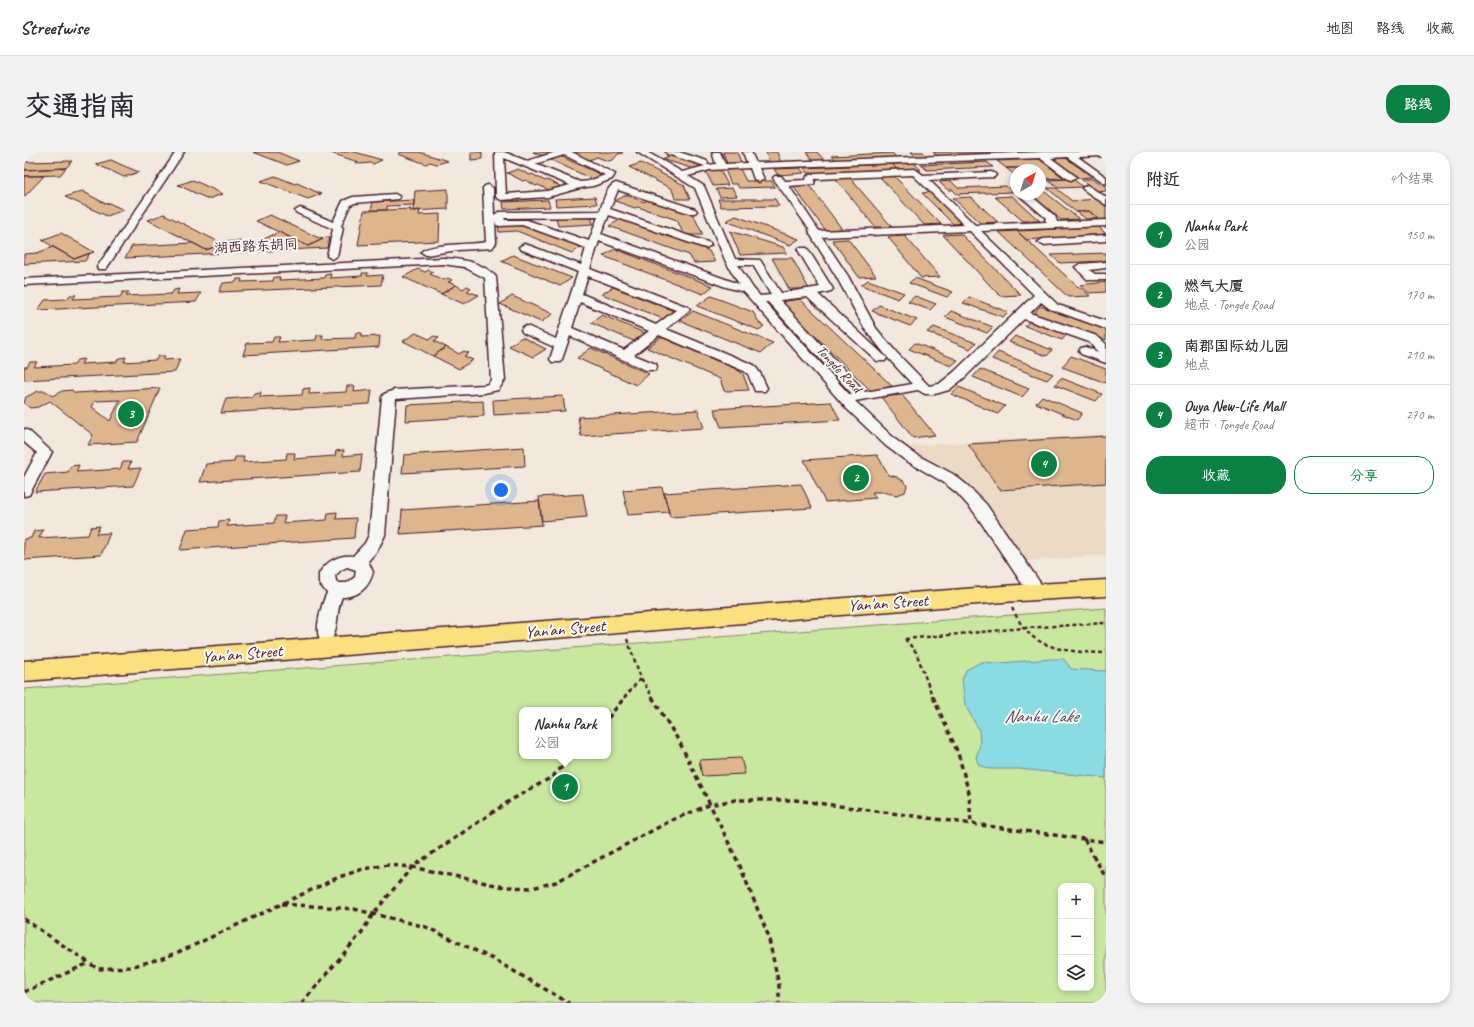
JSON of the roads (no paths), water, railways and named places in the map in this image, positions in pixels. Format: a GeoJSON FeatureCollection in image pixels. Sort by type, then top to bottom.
{"type":"FeatureCollection","features":[{"type":"Feature","properties":{"kind":"main road","name":"Yan'an Street"},"geometry":{"type":"LineString","coordinates":[[24,657],[326,634],[1033,586],[1106,575]]}},
{"type":"Feature","properties":{"kind":"main road","name":"Yan'an Street"},"geometry":{"type":"LineString","coordinates":[[24,671],[1003,594],[1033,586],[1106,588]]}},
{"type":"Feature","properties":{"kind":"street"},"geometry":{"type":"LineString","coordinates":[[102,267],[180,152]]}},
{"type":"Feature","properties":{"kind":"street"},"geometry":{"type":"LineString","coordinates":[[526,164],[565,152],[610,174],[609,177],[598,182],[579,185],[548,194],[501,197],[499,152],[526,164],[579,185]]}},
{"type":"Feature","properties":{"kind":"street"},"geometry":{"type":"LineString","coordinates":[[645,155],[669,152],[704,163]]}},
{"type":"Feature","properties":{"kind":"street"},"geometry":{"type":"LineString","coordinates":[[716,152],[722,167]]}},
{"type":"Feature","properties":{"kind":"street"},"geometry":{"type":"LineString","coordinates":[[747,152],[759,179]]}},
{"type":"Feature","properties":{"kind":"street"},"geometry":{"type":"LineString","coordinates":[[898,152],[907,160]]}},
{"type":"Feature","properties":{"kind":"street"},"geometry":{"type":"LineString","coordinates":[[928,152],[937,159]]}},
{"type":"Feature","properties":{"kind":"street"},"geometry":{"type":"LineString","coordinates":[[682,175],[705,168],[722,167],[1026,154],[1042,156],[1068,153],[1106,153]]}},
{"type":"Feature","properties":{"kind":"street"},"geometry":{"type":"LineString","coordinates":[[1068,153],[1106,181]]}},
{"type":"Feature","properties":{"kind":"street","name":"Tongde Road"},"geometry":{"type":"LineString","coordinates":[[645,155],[699,186],[731,262],[752,295],[846,399],[891,443],[910,457],[948,478],[962,489],[980,508],[1033,586]]}},
{"type":"Feature","properties":{"kind":"street"},"geometry":{"type":"LineString","coordinates":[[1042,156],[1072,177]]}},
{"type":"Feature","properties":{"kind":"street"},"geometry":{"type":"LineString","coordinates":[[1041,295],[959,375],[944,387],[935,390],[926,390],[892,355],[871,329],[842,276],[815,234],[814,229],[780,181],[812,182],[810,178],[825,176],[915,172],[974,228],[1041,295],[1054,308],[1106,325]]}},
{"type":"Feature","properties":{"kind":"street"},"geometry":{"type":"LineString","coordinates":[[940,172],[994,176]]}},
{"type":"Feature","properties":{"kind":"street"},"geometry":{"type":"LineString","coordinates":[[921,178],[994,176]]}},
{"type":"Feature","properties":{"kind":"street"},"geometry":{"type":"LineString","coordinates":[[958,184],[994,176]]}},
{"type":"Feature","properties":{"kind":"street"},"geometry":{"type":"LineString","coordinates":[[556,359],[592,246],[612,192],[616,186],[692,211]]}},
{"type":"Feature","properties":{"kind":"street","name":"湖西路东胡同"},"geometry":{"type":"LineString","coordinates":[[71,269],[428,252],[458,247],[488,246],[491,243],[488,188]]}},
{"type":"Feature","properties":{"kind":"street"},"geometry":{"type":"LineString","coordinates":[[1087,188],[1106,202]]}},
{"type":"Feature","properties":{"kind":"street"},"geometry":{"type":"LineString","coordinates":[[332,256],[338,228],[336,226],[346,202],[353,200],[395,197]]}},
{"type":"Feature","properties":{"kind":"street"},"geometry":{"type":"LineString","coordinates":[[1030,200],[1052,218],[1050,220],[1055,225]]}},
{"type":"Feature","properties":{"kind":"street"},"geometry":{"type":"LineString","coordinates":[[300,211],[336,226]]}},
{"type":"Feature","properties":{"kind":"street"},"geometry":{"type":"LineString","coordinates":[[592,246],[523,222],[500,223],[499,215],[605,212],[706,245]]}},
{"type":"Feature","properties":{"kind":"street"},"geometry":{"type":"LineString","coordinates":[[815,234],[1106,223]]}},
{"type":"Feature","properties":{"kind":"street"},"geometry":{"type":"LineString","coordinates":[[596,236],[752,295],[774,298],[827,289],[803,250]]}},
{"type":"Feature","properties":{"kind":"street"},"geometry":{"type":"LineString","coordinates":[[1043,242],[1106,238]]}},
{"type":"Feature","properties":{"kind":"street"},"geometry":{"type":"LineString","coordinates":[[524,247],[684,309],[625,356]]}},
{"type":"Feature","properties":{"kind":"street"},"geometry":{"type":"LineString","coordinates":[[1056,251],[1106,248]]}},
{"type":"Feature","properties":{"kind":"street"},"geometry":{"type":"LineString","coordinates":[[24,282],[443,261],[460,262],[471,265],[490,277],[498,380],[493,386],[484,389],[394,394],[388,396],[377,535],[371,547],[357,562]]}},
{"type":"Feature","properties":{"kind":"street"},"geometry":{"type":"LineString","coordinates":[[731,262],[756,262],[774,298],[862,396]]}},
{"type":"Feature","properties":{"kind":"street"},"geometry":{"type":"LineString","coordinates":[[1106,265],[1080,267],[1092,278],[1106,277]]}},
{"type":"Feature","properties":{"kind":"street"},"geometry":{"type":"LineString","coordinates":[[810,293],[881,358]]}},
{"type":"Feature","properties":{"kind":"street"},"geometry":{"type":"LineString","coordinates":[[576,296],[749,368],[754,373],[760,388]]}},
{"type":"Feature","properties":{"kind":"street"},"geometry":{"type":"LineString","coordinates":[[1022,314],[1093,339],[1103,348],[1105,353],[1104,358],[1085,351]]}},
{"type":"Feature","properties":{"kind":"street"},"geometry":{"type":"LineString","coordinates":[[565,329],[651,367]]}},
{"type":"Feature","properties":{"kind":"street"},"geometry":{"type":"LineString","coordinates":[[527,330],[560,345]]}},
{"type":"Feature","properties":{"kind":"street"},"geometry":{"type":"LineString","coordinates":[[846,399],[921,386]]}},
{"type":"Feature","properties":{"kind":"street"},"geometry":{"type":"LineString","coordinates":[[24,434],[46,452],[24,491]]}},
{"type":"Feature","properties":{"kind":"street"},"geometry":{"type":"LineString","coordinates":[[346,561],[357,562],[365,570],[363,581],[352,589],[337,590],[328,584],[327,574],[330,569],[346,561]]}},
{"type":"Feature","properties":{"kind":"street"},"geometry":{"type":"LineString","coordinates":[[326,634],[331,602],[337,590]]}},
{"type":"Feature","properties":{"kind":"water","name":"Nanhu Lake"},"geometry":{"type":"Polygon","coordinates":[[[1064,659],[1071,669],[1106,671],[1106,778],[1019,769],[989,769],[979,765],[976,758],[980,745],[979,730],[965,705],[962,680],[966,670],[981,662],[1000,663],[1064,659]]]}},
{"type":"Feature","properties":{"kind":"place","name":"南郡国际幼儿园"},"geometry":{"type":"Point","coordinates":[131,414]}},
{"type":"Feature","properties":{"kind":"place","name":"Ouya New-Life Mall"},"geometry":{"type":"Point","coordinates":[1044,464]}},
{"type":"Feature","properties":{"kind":"place","name":"燃气大厦"},"geometry":{"type":"Point","coordinates":[856,478]}},
{"type":"Feature","properties":{"kind":"place","name":"Nanhu Park"},"geometry":{"type":"Point","coordinates":[565,787]}}]}
